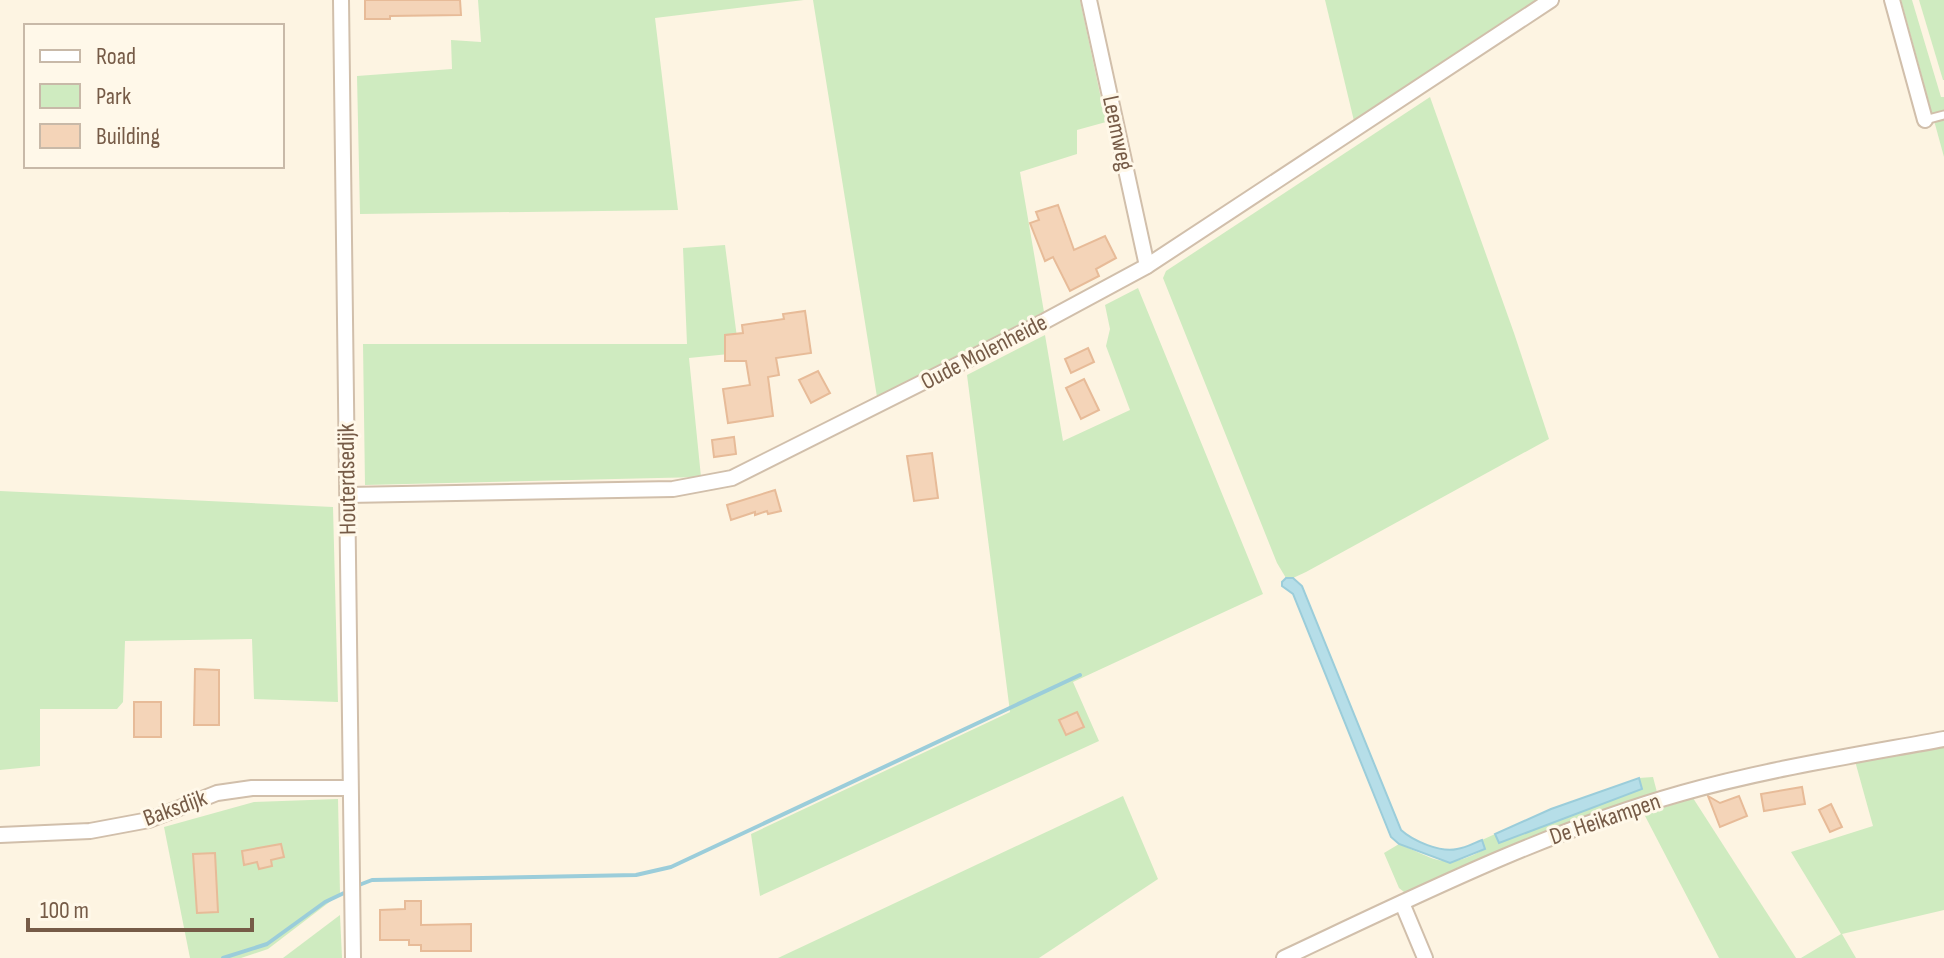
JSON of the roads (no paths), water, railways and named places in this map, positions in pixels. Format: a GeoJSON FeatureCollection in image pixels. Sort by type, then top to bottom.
{"type":"FeatureCollection","features":[{"type":"Feature","properties":{"kind":"street","name":"Houterdsedijk"},"geometry":{"type":"LineString","coordinates":[[341,0],[353,958]]}},
{"type":"Feature","properties":{"kind":"street","name":"Leemweg"},"geometry":{"type":"LineString","coordinates":[[1089,0],[1147,266]]}},
{"type":"Feature","properties":{"kind":"street","name":"Oude Molenheide"},"geometry":{"type":"LineString","coordinates":[[348,495],[673,489],[732,478],[1045,321],[1147,266],[1551,0]]}},
{"type":"Feature","properties":{"kind":"street"},"geometry":{"type":"LineString","coordinates":[[1892,0],[1925,120]]}},
{"type":"Feature","properties":{"kind":"street","name":"De Heikampen"},"geometry":{"type":"LineString","coordinates":[[1284,958],[1552,836],[1681,793],[1732,780],[1944,739]]}},
{"type":"Feature","properties":{"kind":"street","name":"Baksdijk"},"geometry":{"type":"LineString","coordinates":[[0,835],[90,831],[135,823],[229,791],[252,788],[350,788]]}},
{"type":"Feature","properties":{"kind":"street"},"geometry":{"type":"LineString","coordinates":[[1402,903],[1425,958]]}},
{"type":"Feature","properties":{"kind":"lane"},"geometry":{"type":"LineString","coordinates":[[1925,120],[1944,115]]}},
{"type":"Feature","properties":{"kind":"water"},"geometry":{"type":"Polygon","coordinates":[[[1286,578],[1293,578],[1302,586],[1401,830],[1435,848],[1457,849],[1482,840],[1485,849],[1450,863],[1399,844],[1391,837],[1293,594],[1282,586],[1286,578]]]}},
{"type":"Feature","properties":{"kind":"water"},"geometry":{"type":"Polygon","coordinates":[[[1639,778],[1642,789],[1499,843],[1495,834],[1551,809],[1639,778]]]}},
{"type":"Feature","properties":{"kind":"waterway"},"geometry":{"type":"LineString","coordinates":[[359,885],[372,880],[636,875],[671,867],[1080,675]]}},
{"type":"Feature","properties":{"kind":"waterway"},"geometry":{"type":"LineString","coordinates":[[223,958],[267,944],[325,902],[344,893]]}}]}
